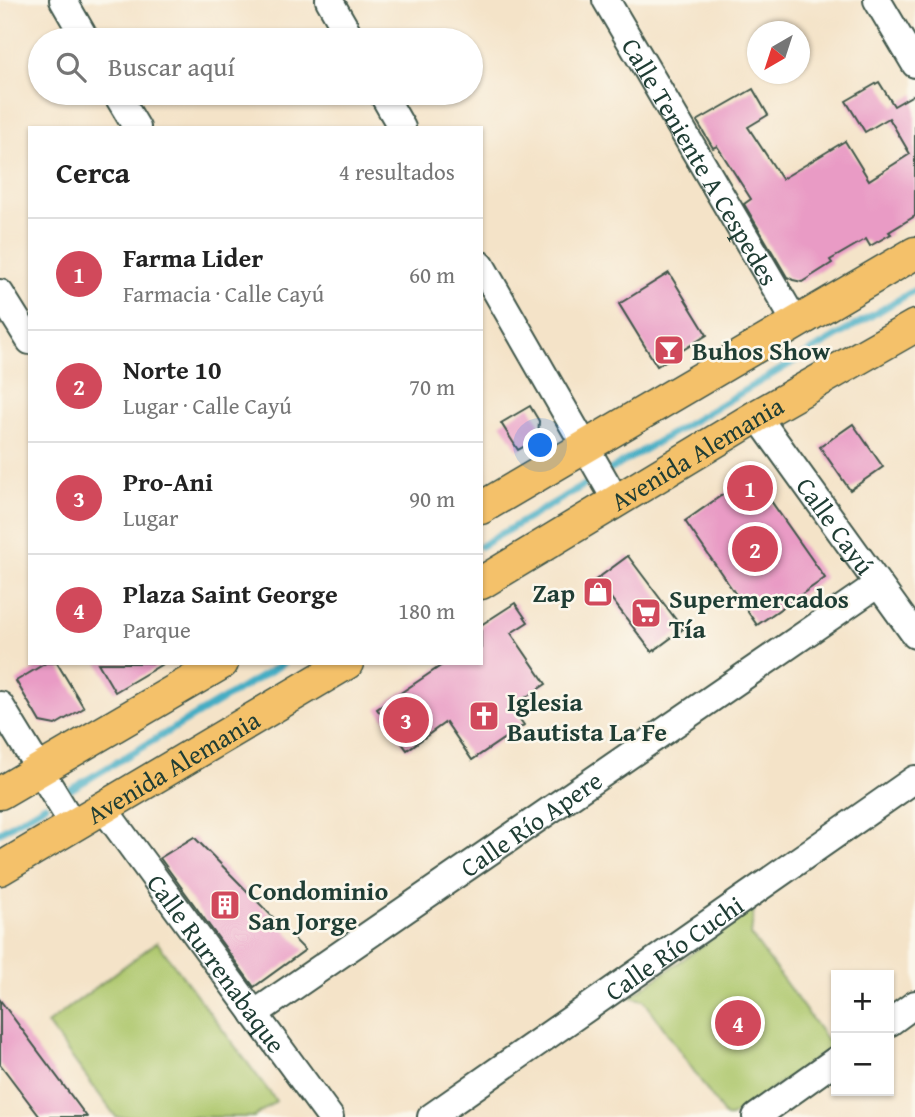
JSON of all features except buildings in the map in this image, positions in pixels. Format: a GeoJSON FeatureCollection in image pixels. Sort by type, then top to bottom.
{"type":"FeatureCollection","features":[{"type":"Feature","properties":{"kind":"main road"},"geometry":{"type":"LineString","coordinates":[[483,508],[589,453],[796,323],[915,253]]}},
{"type":"Feature","properties":{"kind":"main road","name":"Avenida Alemania"},"geometry":{"type":"LineString","coordinates":[[483,582],[614,496],[915,326]]}},
{"type":"Feature","properties":{"kind":"main road"},"geometry":{"type":"LineString","coordinates":[[0,793],[40,773],[219,665]]}},
{"type":"Feature","properties":{"kind":"main road","name":"Avenida Alemania"},"geometry":{"type":"LineString","coordinates":[[0,869],[71,822],[104,809],[344,665]]}},
{"type":"Feature","properties":{"kind":"street"},"geometry":{"type":"LineString","coordinates":[[63,0],[79,28]]}},
{"type":"Feature","properties":{"kind":"street"},"geometry":{"type":"LineString","coordinates":[[329,0],[345,28]]}},
{"type":"Feature","properties":{"kind":"street","name":"Calle Teniente A Cespedes"},"geometry":{"type":"LineString","coordinates":[[606,0],[796,323]]}},
{"type":"Feature","properties":{"kind":"street"},"geometry":{"type":"LineString","coordinates":[[877,0],[915,64]]}},
{"type":"Feature","properties":{"kind":"street"},"geometry":{"type":"LineString","coordinates":[[123,105],[136,126]]}},
{"type":"Feature","properties":{"kind":"street"},"geometry":{"type":"LineString","coordinates":[[389,105],[401,126]]}},
{"type":"Feature","properties":{"kind":"street"},"geometry":{"type":"LineString","coordinates":[[483,268],[614,496]]}},
{"type":"Feature","properties":{"kind":"street"},"geometry":{"type":"LineString","coordinates":[[0,293],[28,338]]}},
{"type":"Feature","properties":{"kind":"street","name":"Calle Cayú"},"geometry":{"type":"LineString","coordinates":[[757,416],[915,635]]}},
{"type":"Feature","properties":{"kind":"street","name":"Calle Río Apere"},"geometry":{"type":"LineString","coordinates":[[254,1014],[878,584]]}},
{"type":"Feature","properties":{"kind":"street"},"geometry":{"type":"LineString","coordinates":[[0,705],[71,822]]}},
{"type":"Feature","properties":{"kind":"street","name":"Calle Río Cuchi"},"geometry":{"type":"LineString","coordinates":[[431,1117],[915,779]]}},
{"type":"Feature","properties":{"kind":"street","name":"Calle Rurrenabaque"},"geometry":{"type":"LineString","coordinates":[[104,809],[330,1117]]}},
{"type":"Feature","properties":{"kind":"street"},"geometry":{"type":"LineString","coordinates":[[894,1019],[915,1004]]}},
{"type":"Feature","properties":{"kind":"street"},"geometry":{"type":"LineString","coordinates":[[756,1117],[831,1064]]}},
{"type":"Feature","properties":{"kind":"green space"},"geometry":{"type":"Polygon","coordinates":[[[754,909],[751,935],[831,1048],[731,1117],[726,1117],[644,1000],[630,997],[754,909]]]}},
{"type":"Feature","properties":{"kind":"green space"},"geometry":{"type":"Polygon","coordinates":[[[157,942],[276,1101],[254,1117],[116,1117],[47,1024],[157,942]]]}},
{"type":"Feature","properties":{"kind":"waterway"},"geometry":{"type":"LineString","coordinates":[[483,545],[915,290]]}},
{"type":"Feature","properties":{"kind":"waterway"},"geometry":{"type":"LineString","coordinates":[[68,791],[281,665]]}},
{"type":"Feature","properties":{"kind":"waterway"},"geometry":{"type":"LineString","coordinates":[[0,832],[45,805]]}},
{"type":"Feature","properties":{"kind":"place","name":"Buhos Show"},"geometry":{"type":"Point","coordinates":[669,350]}},
{"type":"Feature","properties":{"kind":"place","name":"Farma Lider"},"geometry":{"type":"Point","coordinates":[750,488]}},
{"type":"Feature","properties":{"kind":"place","name":"Norte 10"},"geometry":{"type":"Point","coordinates":[755,549]}},
{"type":"Feature","properties":{"kind":"place","name":"Zap"},"geometry":{"type":"Point","coordinates":[598,592]}},
{"type":"Feature","properties":{"kind":"place","name":"Supermercados Tía"},"geometry":{"type":"Point","coordinates":[646,613]}},
{"type":"Feature","properties":{"kind":"place","name":"Iglesia Bautista La Fe"},"geometry":{"type":"Point","coordinates":[484,716]}},
{"type":"Feature","properties":{"kind":"place","name":"Pro-Ani"},"geometry":{"type":"Point","coordinates":[406,720]}},
{"type":"Feature","properties":{"kind":"place","name":"Condominio San Jorge"},"geometry":{"type":"Point","coordinates":[225,905]}},
{"type":"Feature","properties":{"kind":"place","name":"Plaza Saint George"},"geometry":{"type":"Point","coordinates":[738,1023]}}]}
